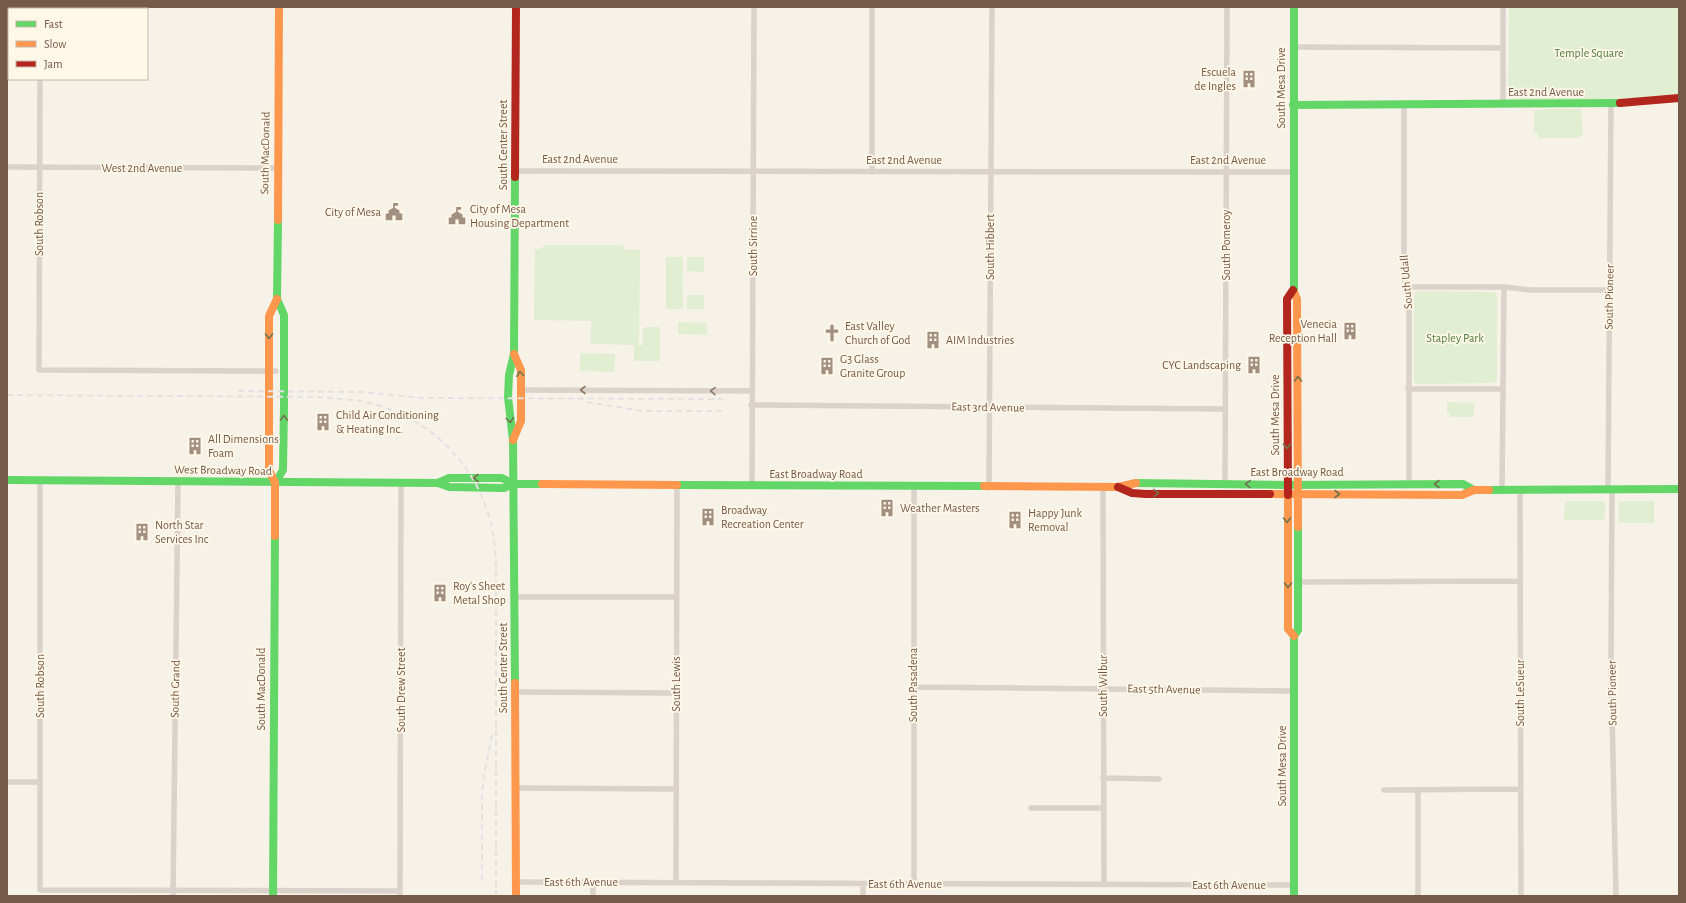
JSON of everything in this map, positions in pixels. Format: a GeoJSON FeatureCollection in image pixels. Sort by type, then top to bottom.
{"type":"FeatureCollection","features":[{"type":"Feature","properties":{"kind":"main road","name":"South MacDonald"},"geometry":{"type":"LineString","coordinates":[[275,483],[283,470],[284,408],[284,315],[277,299],[279,7]]}},
{"type":"Feature","properties":{"kind":"main road","name":"South Center Street"},"geometry":{"type":"LineString","coordinates":[[516,7],[514,354],[509,371],[508,398],[509,419],[513,440],[516,692],[516,896]]}},
{"type":"Feature","properties":{"kind":"main road","name":"South Mesa Drive"},"geometry":{"type":"LineString","coordinates":[[1294,7],[1293,290],[1297,299],[1298,485],[1298,630],[1294,636],[1294,896]]}},
{"type":"Feature","properties":{"kind":"main road","name":"East 2nd Avenue"},"geometry":{"type":"LineString","coordinates":[[1293,106],[1404,104],[1611,104],[1679,98]]}},
{"type":"Feature","properties":{"kind":"main road","name":"South Mesa Drive"},"geometry":{"type":"LineString","coordinates":[[1293,290],[1287,299],[1287,494],[1288,630],[1294,636]]}},
{"type":"Feature","properties":{"kind":"main road","name":"South MacDonald"},"geometry":{"type":"LineString","coordinates":[[273,894],[275,483],[269,470],[272,371],[269,316],[277,299]]}},
{"type":"Feature","properties":{"kind":"main road","name":"South Center Street"},"geometry":{"type":"LineString","coordinates":[[513,440],[521,421],[521,370],[514,354]]}},
{"type":"Feature","properties":{"kind":"main road","name":"West Broadway Road"},"geometry":{"type":"LineString","coordinates":[[7,480],[438,483],[449,478],[502,478],[513,484]]}},
{"type":"Feature","properties":{"kind":"main road","name":"East Broadway Road"},"geometry":{"type":"LineString","coordinates":[[1118,488],[1137,483],[1287,485],[1463,484],[1474,490]]}},
{"type":"Feature","properties":{"kind":"main road","name":"East Broadway Road"},"geometry":{"type":"LineString","coordinates":[[513,484],[989,488],[1103,487],[1118,488],[1132,493],[1462,495],[1474,490],[1520,491],[1679,489]]}},
{"type":"Feature","properties":{"kind":"street","name":"South Sirrine"},"geometry":{"type":"LineString","coordinates":[[752,486],[751,405],[754,7]]}},
{"type":"Feature","properties":{"kind":"street"},"geometry":{"type":"LineString","coordinates":[[872,7],[872,172]]}},
{"type":"Feature","properties":{"kind":"street","name":"South Hibbert"},"geometry":{"type":"LineString","coordinates":[[989,488],[992,7]]}},
{"type":"Feature","properties":{"kind":"street","name":"South Pomeroy"},"geometry":{"type":"LineString","coordinates":[[1225,483],[1227,7]]}},
{"type":"Feature","properties":{"kind":"street"},"geometry":{"type":"LineString","coordinates":[[1503,7],[1504,104]]}},
{"type":"Feature","properties":{"kind":"street"},"geometry":{"type":"LineString","coordinates":[[1293,47],[1504,48]]}},
{"type":"Feature","properties":{"kind":"street","name":"South Robson"},"geometry":{"type":"LineString","coordinates":[[40,80],[39,370],[272,371]]}},
{"type":"Feature","properties":{"kind":"street","name":"South Udall"},"geometry":{"type":"LineString","coordinates":[[1404,104],[1404,280],[1409,287],[1409,484]]}},
{"type":"Feature","properties":{"kind":"street","name":"South Pioneer"},"geometry":{"type":"LineString","coordinates":[[1611,104],[1611,243],[1609,290],[1610,490],[1616,896]]}},
{"type":"Feature","properties":{"kind":"street","name":"West 2nd Avenue"},"geometry":{"type":"LineString","coordinates":[[7,167],[277,168]]}},
{"type":"Feature","properties":{"kind":"street","name":"East 2nd Avenue"},"geometry":{"type":"LineString","coordinates":[[515,171],[1293,172]]}},
{"type":"Feature","properties":{"kind":"street"},"geometry":{"type":"LineString","coordinates":[[1409,287],[1504,287],[1530,290],[1609,290]]}},
{"type":"Feature","properties":{"kind":"street"},"geometry":{"type":"LineString","coordinates":[[1502,491],[1504,287]]}},
{"type":"Feature","properties":{"kind":"street"},"geometry":{"type":"LineString","coordinates":[[1408,390],[1503,389]]}},
{"type":"Feature","properties":{"kind":"street"},"geometry":{"type":"LineString","coordinates":[[521,390],[752,391]]}},
{"type":"Feature","properties":{"kind":"street","name":"East 3rd Avenue"},"geometry":{"type":"LineString","coordinates":[[751,405],[1225,409]]}},
{"type":"Feature","properties":{"kind":"street","name":"South Robson"},"geometry":{"type":"LineString","coordinates":[[40,481],[40,890],[173,894]]}},
{"type":"Feature","properties":{"kind":"street","name":"South Grand"},"geometry":{"type":"LineString","coordinates":[[173,894],[178,482]]}},
{"type":"Feature","properties":{"kind":"street","name":"South Drew Street"},"geometry":{"type":"LineString","coordinates":[[400,894],[401,483]]}},
{"type":"Feature","properties":{"kind":"street","name":"South Lewis"},"geometry":{"type":"LineString","coordinates":[[676,485],[676,883]]}},
{"type":"Feature","properties":{"kind":"street","name":"South Pasadena"},"geometry":{"type":"LineString","coordinates":[[914,487],[914,884]]}},
{"type":"Feature","properties":{"kind":"street","name":"South Wilbur"},"geometry":{"type":"LineString","coordinates":[[1103,487],[1104,884]]}},
{"type":"Feature","properties":{"kind":"street","name":"South LeSueur"},"geometry":{"type":"LineString","coordinates":[[1520,491],[1521,896]]}},
{"type":"Feature","properties":{"kind":"street"},"geometry":{"type":"LineString","coordinates":[[1298,582],[1520,581]]}},
{"type":"Feature","properties":{"kind":"street"},"geometry":{"type":"LineString","coordinates":[[514,597],[676,597]]}},
{"type":"Feature","properties":{"kind":"street","name":"East 5th Avenue"},"geometry":{"type":"LineString","coordinates":[[913,687],[1294,691]]}},
{"type":"Feature","properties":{"kind":"street"},"geometry":{"type":"LineString","coordinates":[[516,692],[676,693]]}},
{"type":"Feature","properties":{"kind":"street"},"geometry":{"type":"LineString","coordinates":[[1104,778],[1159,779]]}},
{"type":"Feature","properties":{"kind":"street"},"geometry":{"type":"LineString","coordinates":[[7,782],[40,782]]}},
{"type":"Feature","properties":{"kind":"street"},"geometry":{"type":"LineString","coordinates":[[515,788],[676,789]]}},
{"type":"Feature","properties":{"kind":"street"},"geometry":{"type":"LineString","coordinates":[[1384,790],[1520,789]]}},
{"type":"Feature","properties":{"kind":"street"},"geometry":{"type":"LineString","coordinates":[[1418,790],[1418,896]]}},
{"type":"Feature","properties":{"kind":"street"},"geometry":{"type":"LineString","coordinates":[[1030,808],[1104,808]]}},
{"type":"Feature","properties":{"kind":"street","name":"East 6th Avenue"},"geometry":{"type":"LineString","coordinates":[[516,882],[1294,885]]}},
{"type":"Feature","properties":{"kind":"street"},"geometry":{"type":"LineString","coordinates":[[593,883],[593,896]]}},
{"type":"Feature","properties":{"kind":"street"},"geometry":{"type":"LineString","coordinates":[[863,884],[863,896]]}},
{"type":"Feature","properties":{"kind":"street"},"geometry":{"type":"LineString","coordinates":[[173,894],[400,894]]}},
{"type":"Feature","properties":{"kind":"green space","name":"Temple Square"},"geometry":{"type":"Polygon","coordinates":[[[1509,7],[1679,7],[1679,95],[1632,99],[1511,101],[1508,97],[1509,7]]]}},
{"type":"Feature","properties":{"kind":"green space"},"geometry":{"type":"Polygon","coordinates":[[[1581,109],[1583,136],[1579,136],[1579,138],[1538,138],[1538,134],[1534,132],[1534,112],[1535,110],[1581,109]]]}},
{"type":"Feature","properties":{"kind":"green space"},"geometry":{"type":"Polygon","coordinates":[[[545,245],[621,245],[625,248],[625,250],[640,250],[639,345],[643,345],[643,328],[660,327],[660,361],[634,361],[634,345],[591,344],[591,321],[534,320],[535,249],[540,249],[545,245]]]}},
{"type":"Feature","properties":{"kind":"green space"},"geometry":{"type":"Polygon","coordinates":[[[666,257],[683,257],[683,309],[666,309],[666,257]]]}},
{"type":"Feature","properties":{"kind":"green space"},"geometry":{"type":"Polygon","coordinates":[[[687,257],[704,257],[704,272],[687,271],[687,257]]]}},
{"type":"Feature","properties":{"kind":"green space","name":"Stapley Park"},"geometry":{"type":"Polygon","coordinates":[[[1418,291],[1495,292],[1497,296],[1497,381],[1492,383],[1419,384],[1414,382],[1414,295],[1418,291]]]}},
{"type":"Feature","properties":{"kind":"green space"},"geometry":{"type":"Polygon","coordinates":[[[687,295],[704,295],[704,309],[687,309],[687,295]]]}},
{"type":"Feature","properties":{"kind":"green space"},"geometry":{"type":"Polygon","coordinates":[[[678,322],[707,323],[707,335],[678,334],[678,322]]]}},
{"type":"Feature","properties":{"kind":"green space"},"geometry":{"type":"Polygon","coordinates":[[[580,353],[615,354],[614,372],[580,371],[580,353]]]}},
{"type":"Feature","properties":{"kind":"green space"},"geometry":{"type":"Polygon","coordinates":[[[1447,402],[1474,403],[1474,417],[1450,417],[1450,413],[1447,413],[1447,402]]]}},
{"type":"Feature","properties":{"kind":"green space"},"geometry":{"type":"Polygon","coordinates":[[[1565,501],[1603,501],[1605,503],[1605,517],[1603,520],[1564,520],[1565,501]]]}},
{"type":"Feature","properties":{"kind":"green space"},"geometry":{"type":"Polygon","coordinates":[[[1619,501],[1654,501],[1654,523],[1619,523],[1619,501]]]}},
{"type":"Feature","properties":{"kind":"railway"},"geometry":{"type":"LineString","coordinates":[[238,391],[364,392],[422,398],[723,399]]}},
{"type":"Feature","properties":{"kind":"railway"},"geometry":{"type":"LineString","coordinates":[[7,395],[319,397],[348,400],[370,403],[396,412],[431,432],[446,445],[460,460],[481,494],[490,519],[495,549],[496,896]]}},
{"type":"Feature","properties":{"kind":"railway"},"geometry":{"type":"LineString","coordinates":[[587,402],[642,411],[722,411]]}},
{"type":"Feature","properties":{"kind":"railway"},"geometry":{"type":"LineString","coordinates":[[482,880],[482,795],[484,775],[492,735]]}},
{"type":"Feature","properties":{"kind":"traffic: fast"},"geometry":{"type":"LineString","coordinates":[[1294,7],[1294,292]]}},
{"type":"Feature","properties":{"kind":"traffic: fast"},"geometry":{"type":"LineString","coordinates":[[1293,105],[1620,103]]}},
{"type":"Feature","properties":{"kind":"traffic: fast"},"geometry":{"type":"LineString","coordinates":[[515,177],[514,354],[509,375],[508,397],[513,440],[515,683]]}},
{"type":"Feature","properties":{"kind":"traffic: fast"},"geometry":{"type":"LineString","coordinates":[[275,483],[283,470],[284,408],[284,315],[277,299],[278,220]]}},
{"type":"Feature","properties":{"kind":"traffic: fast"},"geometry":{"type":"LineString","coordinates":[[438,483],[449,478],[502,478],[513,484]]}},
{"type":"Feature","properties":{"kind":"traffic: fast"},"geometry":{"type":"LineString","coordinates":[[7,480],[438,483],[449,487],[504,488],[513,484],[542,484]]}},
{"type":"Feature","properties":{"kind":"traffic: fast"},"geometry":{"type":"LineString","coordinates":[[1136,483],[1287,485],[1463,484],[1474,490]]}},
{"type":"Feature","properties":{"kind":"traffic: fast"},"geometry":{"type":"LineString","coordinates":[[677,485],[984,486]]}},
{"type":"Feature","properties":{"kind":"traffic: fast"},"geometry":{"type":"LineString","coordinates":[[1489,490],[1679,489]]}},
{"type":"Feature","properties":{"kind":"traffic: fast"},"geometry":{"type":"LineString","coordinates":[[1294,896],[1294,636],[1298,630],[1298,527]]}},
{"type":"Feature","properties":{"kind":"traffic: fast"},"geometry":{"type":"LineString","coordinates":[[273,896],[275,536]]}},
{"type":"Feature","properties":{"kind":"traffic: slow"},"geometry":{"type":"LineString","coordinates":[[278,220],[279,7]]}},
{"type":"Feature","properties":{"kind":"traffic: slow"},"geometry":{"type":"LineString","coordinates":[[1294,292],[1297,299],[1298,527]]}},
{"type":"Feature","properties":{"kind":"traffic: slow"},"geometry":{"type":"LineString","coordinates":[[275,536],[275,483],[269,470],[269,316],[277,299]]}},
{"type":"Feature","properties":{"kind":"traffic: slow"},"geometry":{"type":"LineString","coordinates":[[513,440],[521,421],[521,370],[514,354]]}},
{"type":"Feature","properties":{"kind":"traffic: slow"},"geometry":{"type":"LineString","coordinates":[[984,486],[1118,487],[1136,483]]}},
{"type":"Feature","properties":{"kind":"traffic: slow"},"geometry":{"type":"LineString","coordinates":[[542,484],[677,485]]}},
{"type":"Feature","properties":{"kind":"traffic: slow"},"geometry":{"type":"LineString","coordinates":[[1270,494],[1462,495],[1474,490],[1489,490]]}},
{"type":"Feature","properties":{"kind":"traffic: slow"},"geometry":{"type":"LineString","coordinates":[[1288,495],[1288,629],[1294,636]]}},
{"type":"Feature","properties":{"kind":"traffic: slow"},"geometry":{"type":"LineString","coordinates":[[515,683],[516,896]]}},
{"type":"Feature","properties":{"kind":"traffic: jam"},"geometry":{"type":"LineString","coordinates":[[515,177],[516,7]]}},
{"type":"Feature","properties":{"kind":"traffic: jam"},"geometry":{"type":"LineString","coordinates":[[1620,103],[1679,98]]}},
{"type":"Feature","properties":{"kind":"traffic: jam"},"geometry":{"type":"LineString","coordinates":[[1288,495],[1287,299],[1293,290]]}},
{"type":"Feature","properties":{"kind":"traffic: jam"},"geometry":{"type":"LineString","coordinates":[[1118,487],[1132,493],[1146,494],[1270,494]]}},
{"type":"Feature","properties":{"kind":"place","name":"Escuela de Ingles"},"geometry":{"type":"Point","coordinates":[1249,79]}},
{"type":"Feature","properties":{"kind":"place","name":"City of Mesa"},"geometry":{"type":"Point","coordinates":[394,212]}},
{"type":"Feature","properties":{"kind":"place","name":"City of Mesa Housing Department"},"geometry":{"type":"Point","coordinates":[457,216]}},
{"type":"Feature","properties":{"kind":"place","name":"Venecia Reception Hall"},"geometry":{"type":"Point","coordinates":[1350,331]}},
{"type":"Feature","properties":{"kind":"place","name":"East Valley Church of God"},"geometry":{"type":"Point","coordinates":[832,333]}},
{"type":"Feature","properties":{"kind":"place","name":"AIM Industries"},"geometry":{"type":"Point","coordinates":[933,340]}},
{"type":"Feature","properties":{"kind":"place","name":"CYC Landscaping"},"geometry":{"type":"Point","coordinates":[1254,365]}},
{"type":"Feature","properties":{"kind":"place","name":"G3 Glass Granite Group"},"geometry":{"type":"Point","coordinates":[827,366]}},
{"type":"Feature","properties":{"kind":"place","name":"Child Air Conditioning & Heating Inc."},"geometry":{"type":"Point","coordinates":[323,422]}},
{"type":"Feature","properties":{"kind":"place","name":"All Dimensions Foam"},"geometry":{"type":"Point","coordinates":[195,446]}},
{"type":"Feature","properties":{"kind":"place","name":"Weather Masters"},"geometry":{"type":"Point","coordinates":[887,508]}},
{"type":"Feature","properties":{"kind":"place","name":"Broadway Recreation Center"},"geometry":{"type":"Point","coordinates":[708,517]}},
{"type":"Feature","properties":{"kind":"place","name":"Happy Junk Removal"},"geometry":{"type":"Point","coordinates":[1015,520]}},
{"type":"Feature","properties":{"kind":"place","name":"North Star Services Inc"},"geometry":{"type":"Point","coordinates":[142,532]}},
{"type":"Feature","properties":{"kind":"place","name":"Roy's Sheet Metal Shop"},"geometry":{"type":"Point","coordinates":[440,593]}}]}
